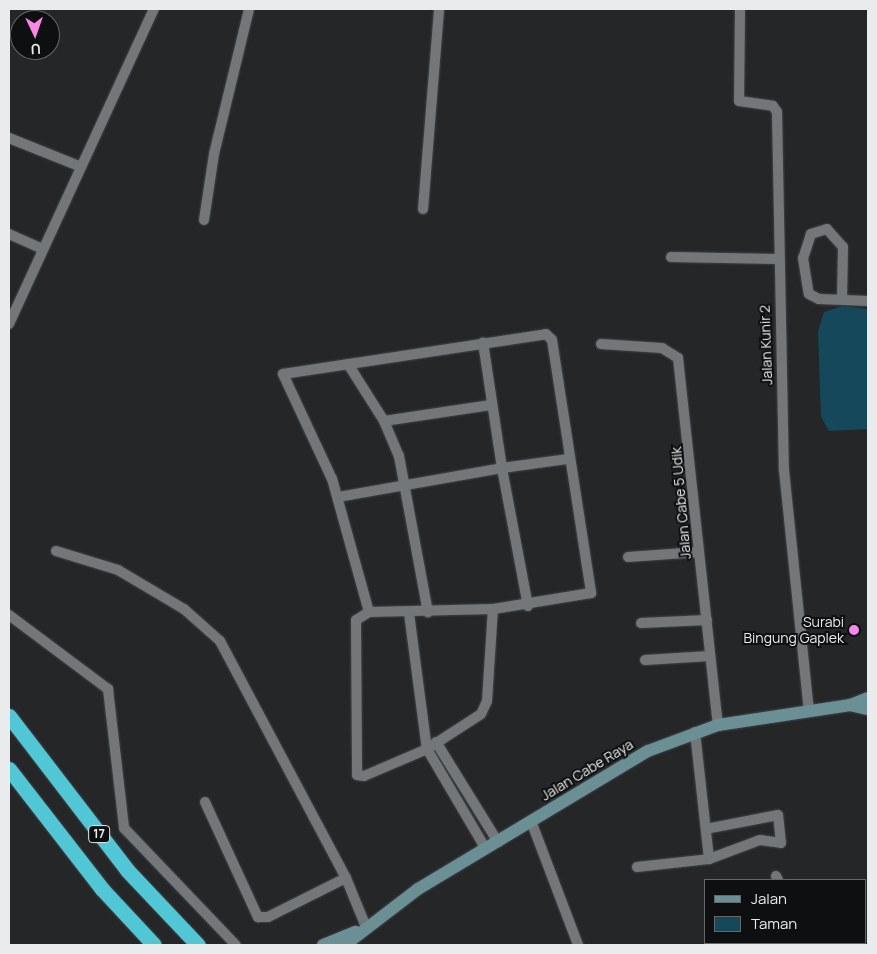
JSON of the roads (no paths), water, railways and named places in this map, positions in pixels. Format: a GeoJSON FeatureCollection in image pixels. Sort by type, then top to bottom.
{"type":"FeatureCollection","features":[{"type":"Feature","properties":{"kind":"highway","name":"17"},"geometry":{"type":"LineString","coordinates":[[9,716],[128,870],[198,945]]}},
{"type":"Feature","properties":{"kind":"highway","name":"17"},"geometry":{"type":"LineString","coordinates":[[9,769],[102,889],[154,945]]}},
{"type":"Feature","properties":{"kind":"main road","name":"Jalan Cabe Raya"},"geometry":{"type":"LineString","coordinates":[[345,945],[418,889],[648,752],[695,732],[718,725],[850,705],[868,698]]}},
{"type":"Feature","properties":{"kind":"main road","name":"Jalan Cabe Raya"},"geometry":{"type":"LineString","coordinates":[[850,705],[868,709]]}},
{"type":"Feature","properties":{"kind":"main road","name":"Jalan Cabe Raya"},"geometry":{"type":"LineString","coordinates":[[323,945],[366,927]]}},
{"type":"Feature","properties":{"kind":"street"},"geometry":{"type":"LineString","coordinates":[[9,324],[40,248],[154,9]]}},
{"type":"Feature","properties":{"kind":"street"},"geometry":{"type":"LineString","coordinates":[[204,220],[214,154],[249,9]]}},
{"type":"Feature","properties":{"kind":"street"},"geometry":{"type":"LineString","coordinates":[[423,208],[439,9]]}},
{"type":"Feature","properties":{"kind":"street","name":"Jalan Kunir 2"},"geometry":{"type":"LineString","coordinates":[[740,9],[739,101],[773,106],[777,112],[777,259],[784,470],[810,711]]}},
{"type":"Feature","properties":{"kind":"street"},"geometry":{"type":"LineString","coordinates":[[9,138],[79,166]]}},
{"type":"Feature","properties":{"kind":"street"},"geometry":{"type":"LineString","coordinates":[[842,299],[843,247],[827,229],[811,234],[803,258],[809,294],[842,299],[868,301]]}},
{"type":"Feature","properties":{"kind":"street"},"geometry":{"type":"LineString","coordinates":[[9,234],[40,248]]}},
{"type":"Feature","properties":{"kind":"street"},"geometry":{"type":"LineString","coordinates":[[670,258],[777,259]]}},
{"type":"Feature","properties":{"kind":"street"},"geometry":{"type":"LineString","coordinates":[[369,612],[338,498],[282,376],[286,372],[483,342],[551,336],[568,459],[591,593],[528,606],[493,609],[409,613],[369,612],[356,620],[353,632],[357,774],[364,776],[426,749],[486,708],[493,609]]}},
{"type":"Feature","properties":{"kind":"street"},"geometry":{"type":"LineString","coordinates":[[483,342],[491,405],[528,606]]}},
{"type":"Feature","properties":{"kind":"street","name":"Jalan Cabe 5 Udik"},"geometry":{"type":"LineString","coordinates":[[600,344],[662,348],[678,358],[718,725]]}},
{"type":"Feature","properties":{"kind":"street"},"geometry":{"type":"LineString","coordinates":[[348,364],[384,421],[407,484],[428,612]]}},
{"type":"Feature","properties":{"kind":"street"},"geometry":{"type":"LineString","coordinates":[[384,421],[491,405]]}},
{"type":"Feature","properties":{"kind":"street"},"geometry":{"type":"LineString","coordinates":[[338,498],[407,484],[568,459]]}},
{"type":"Feature","properties":{"kind":"street"},"geometry":{"type":"LineString","coordinates":[[56,551],[118,570],[184,609],[220,641],[346,878],[366,927]]}},
{"type":"Feature","properties":{"kind":"street"},"geometry":{"type":"LineString","coordinates":[[628,557],[699,552]]}},
{"type":"Feature","properties":{"kind":"street"},"geometry":{"type":"LineString","coordinates":[[409,613],[426,749],[486,848]]}},
{"type":"Feature","properties":{"kind":"street"},"geometry":{"type":"LineString","coordinates":[[9,615],[108,689],[124,828],[236,945]]}},
{"type":"Feature","properties":{"kind":"street"},"geometry":{"type":"LineString","coordinates":[[641,623],[707,620]]}},
{"type":"Feature","properties":{"kind":"street"},"geometry":{"type":"LineString","coordinates":[[645,660],[710,656]]}},
{"type":"Feature","properties":{"kind":"street"},"geometry":{"type":"LineString","coordinates":[[695,732],[709,859]]}},
{"type":"Feature","properties":{"kind":"street"},"geometry":{"type":"LineString","coordinates":[[436,742],[498,842]]}},
{"type":"Feature","properties":{"kind":"street"},"geometry":{"type":"LineString","coordinates":[[205,802],[258,916],[268,917],[346,878]]}},
{"type":"Feature","properties":{"kind":"street"},"geometry":{"type":"LineString","coordinates":[[637,867],[709,859],[760,840],[781,843],[780,818],[776,815],[706,829]]}},
{"type":"Feature","properties":{"kind":"street"},"geometry":{"type":"LineString","coordinates":[[531,821],[578,945]]}},
{"type":"Feature","properties":{"kind":"place","name":"Surabi Bingung Gaplek"},"geometry":{"type":"Point","coordinates":[854,630]}}]}
